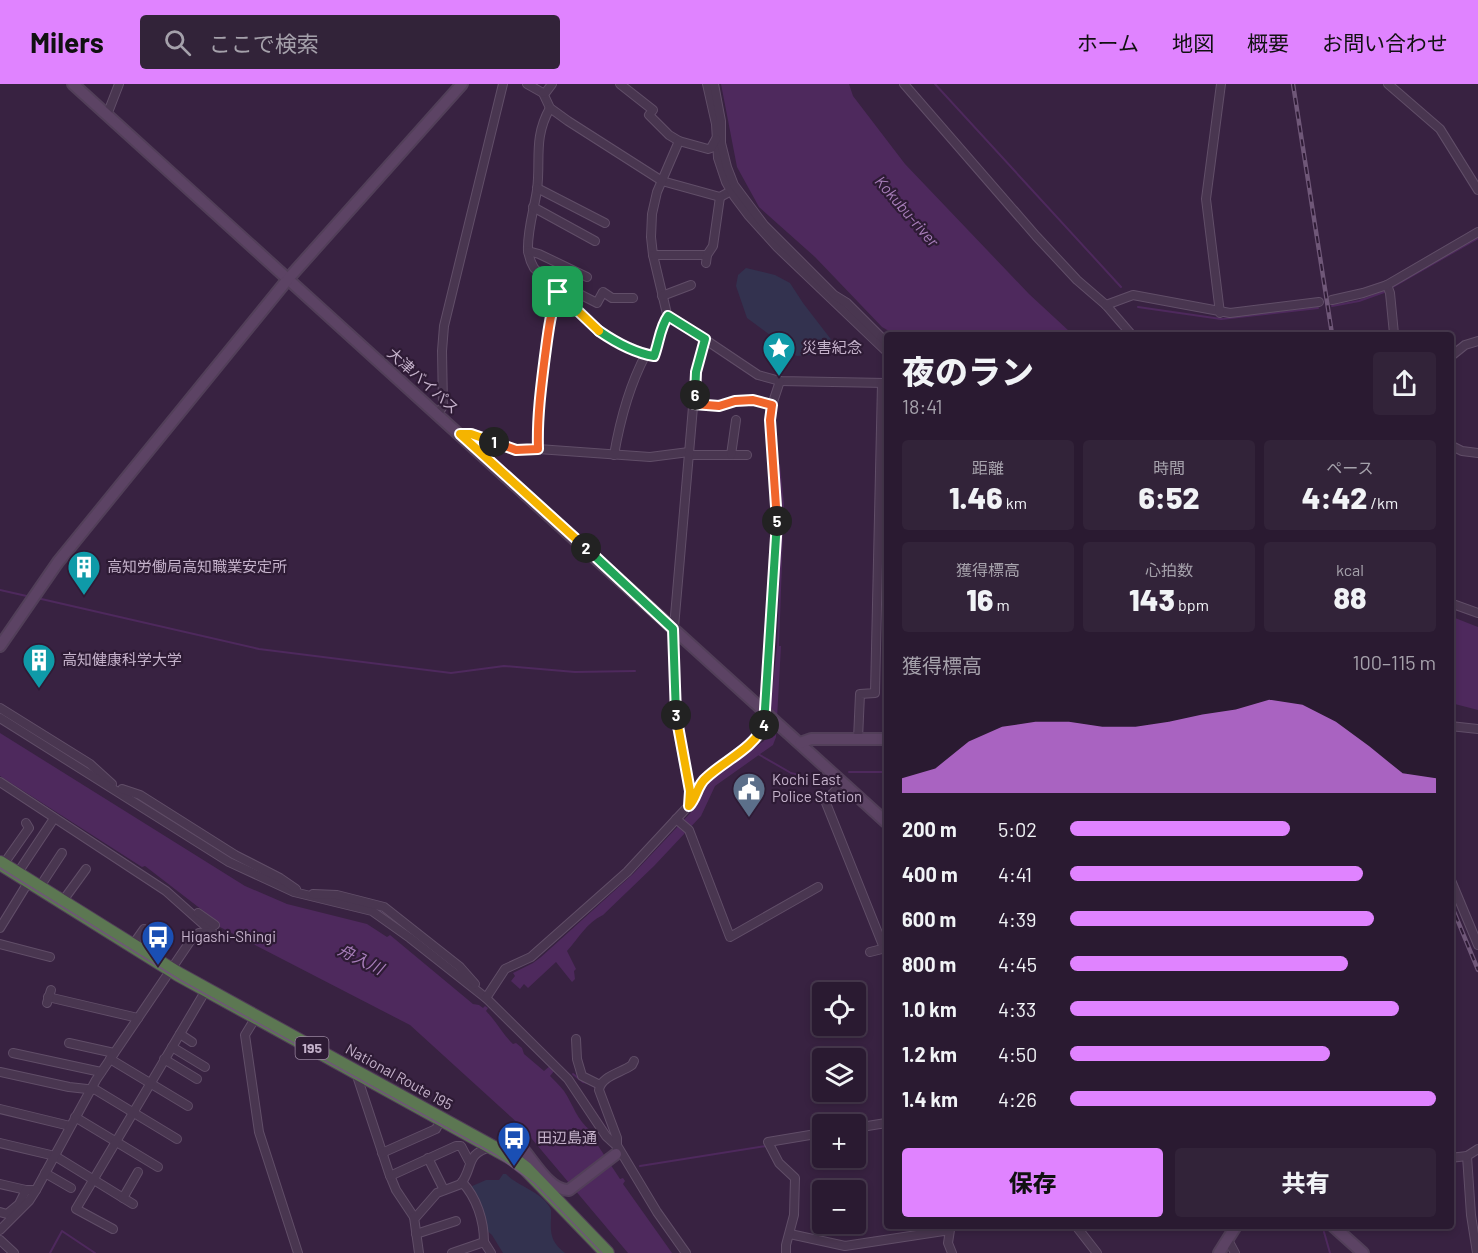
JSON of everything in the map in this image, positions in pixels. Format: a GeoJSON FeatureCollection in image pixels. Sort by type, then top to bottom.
{"type":"FeatureCollection","features":[{"type":"Feature","properties":{"kind":"highway","name":"National Route 195"},"geometry":{"type":"LineString","coordinates":[[2,864],[206,990],[441,1119],[462,1139],[494,1149],[526,1169],[607,1253]]}},
{"type":"Feature","properties":{"kind":"main road","name":"大津バイパス"},"geometry":{"type":"LineString","coordinates":[[73,84],[884,820]]}},
{"type":"Feature","properties":{"kind":"main road"},"geometry":{"type":"LineString","coordinates":[[0,646],[57,562],[288,279],[462,84]]}},
{"type":"Feature","properties":{"kind":"main road"},"geometry":{"type":"LineString","coordinates":[[800,743],[811,739],[884,738]]}},
{"type":"Feature","properties":{"kind":"main road"},"geometry":{"type":"LineString","coordinates":[[494,1149],[515,1141],[554,1186],[562,1190],[569,1190],[617,1150]]}},
{"type":"Feature","properties":{"kind":"main road"},"geometry":{"type":"LineString","coordinates":[[1220,1253],[1234,1229]]}},
{"type":"Feature","properties":{"kind":"main road"},"geometry":{"type":"LineString","coordinates":[[1336,1229],[1364,1253]]}},
{"type":"Feature","properties":{"kind":"street"},"geometry":{"type":"LineString","coordinates":[[107,115],[119,84]]}},
{"type":"Feature","properties":{"kind":"street"},"geometry":{"type":"LineString","coordinates":[[438,414],[443,406],[444,326],[503,84]]}},
{"type":"Feature","properties":{"kind":"street"},"geometry":{"type":"LineString","coordinates":[[527,84],[543,93],[550,108],[662,181],[720,197],[731,191]]}},
{"type":"Feature","properties":{"kind":"street"},"geometry":{"type":"LineString","coordinates":[[543,93],[552,84]]}},
{"type":"Feature","properties":{"kind":"street"},"geometry":{"type":"LineString","coordinates":[[620,84],[653,110],[649,115],[669,135],[679,141],[708,149],[716,139]]}},
{"type":"Feature","properties":{"kind":"street"},"geometry":{"type":"LineString","coordinates":[[707,84],[716,124],[720,164],[731,191],[749,216],[777,247],[884,349]]}},
{"type":"Feature","properties":{"kind":"street"},"geometry":{"type":"LineString","coordinates":[[714,84],[721,121],[721,143],[734,185],[764,225],[834,295],[847,303],[884,340]]}},
{"type":"Feature","properties":{"kind":"street"},"geometry":{"type":"LineString","coordinates":[[904,84],[1031,230],[1077,280],[1106,305],[1129,332]]}},
{"type":"Feature","properties":{"kind":"street"},"geometry":{"type":"LineString","coordinates":[[1220,313],[1206,199],[1221,84]]}},
{"type":"Feature","properties":{"kind":"street"},"geometry":{"type":"LineString","coordinates":[[1388,84],[1440,129],[1478,190]]}},
{"type":"Feature","properties":{"kind":"street"},"geometry":{"type":"LineString","coordinates":[[550,108],[537,147],[537,188],[528,251],[534,268],[604,334],[646,354],[654,356],[661,339],[664,321],[668,316]]}},
{"type":"Feature","properties":{"kind":"street"},"geometry":{"type":"LineString","coordinates":[[679,141],[662,181],[652,214],[653,255],[668,316],[758,375],[780,381],[884,383],[875,693],[860,694],[858,739]]}},
{"type":"Feature","properties":{"kind":"street"},"geometry":{"type":"LineString","coordinates":[[537,188],[605,223]]}},
{"type":"Feature","properties":{"kind":"street"},"geometry":{"type":"LineString","coordinates":[[653,255],[707,259],[713,246],[720,197]]}},
{"type":"Feature","properties":{"kind":"street"},"geometry":{"type":"LineString","coordinates":[[533,207],[595,241]]}},
{"type":"Feature","properties":{"kind":"street"},"geometry":{"type":"LineString","coordinates":[[1332,300],[1388,289],[1478,232]]}},
{"type":"Feature","properties":{"kind":"street"},"geometry":{"type":"LineString","coordinates":[[528,251],[587,277]]}},
{"type":"Feature","properties":{"kind":"street"},"geometry":{"type":"LineString","coordinates":[[544,276],[597,303],[603,292],[612,298],[633,298]]}},
{"type":"Feature","properties":{"kind":"street"},"geometry":{"type":"LineString","coordinates":[[662,296],[691,285]]}},
{"type":"Feature","properties":{"kind":"street"},"geometry":{"type":"LineString","coordinates":[[1388,289],[1394,332]]}},
{"type":"Feature","properties":{"kind":"street"},"geometry":{"type":"LineString","coordinates":[[538,449],[544,362],[551,309],[558,292]]}},
{"type":"Feature","properties":{"kind":"street"},"geometry":{"type":"LineString","coordinates":[[1106,305],[1133,295],[1220,313],[1319,302]]}},
{"type":"Feature","properties":{"kind":"street"},"geometry":{"type":"LineString","coordinates":[[689,806],[690,791],[676,722],[673,629],[696,372],[705,339]]}},
{"type":"Feature","properties":{"kind":"street"},"geometry":{"type":"LineString","coordinates":[[1454,354],[1465,345],[1478,340]]}},
{"type":"Feature","properties":{"kind":"street"},"geometry":{"type":"LineString","coordinates":[[614,455],[620,418],[636,373],[646,354]]}},
{"type":"Feature","properties":{"kind":"street"},"geometry":{"type":"LineString","coordinates":[[486,998],[505,969],[531,957],[627,872],[678,820],[694,800],[705,778],[759,736],[764,724],[765,712],[777,508],[770,420],[780,381]]}},
{"type":"Feature","properties":{"kind":"street"},"geometry":{"type":"LineString","coordinates":[[694,404],[719,406],[735,401],[753,400],[772,405]]}},
{"type":"Feature","properties":{"kind":"street"},"geometry":{"type":"LineString","coordinates":[[731,455],[736,420]]}},
{"type":"Feature","properties":{"kind":"street"},"geometry":{"type":"LineString","coordinates":[[460,434],[471,434],[516,450],[538,449],[650,457],[689,453],[747,455]]}},
{"type":"Feature","properties":{"kind":"street"},"geometry":{"type":"LineString","coordinates":[[1454,447],[1462,451],[1478,453]]}},
{"type":"Feature","properties":{"kind":"street"},"geometry":{"type":"LineString","coordinates":[[1454,604],[1478,613]]}},
{"type":"Feature","properties":{"kind":"street"},"geometry":{"type":"LineString","coordinates":[[0,708],[90,764],[116,789]]}},
{"type":"Feature","properties":{"kind":"street"},"geometry":{"type":"LineString","coordinates":[[0,718],[116,789],[140,795],[226,849],[296,889],[312,894],[337,895],[384,907],[460,967],[486,998],[568,1079],[686,1253]]}},
{"type":"Feature","properties":{"kind":"street"},"geometry":{"type":"LineString","coordinates":[[1454,726],[1478,729]]}},
{"type":"Feature","properties":{"kind":"street"},"geometry":{"type":"LineString","coordinates":[[0,782],[119,858],[215,925]]}},
{"type":"Feature","properties":{"kind":"street"},"geometry":{"type":"LineString","coordinates":[[843,783],[826,803],[884,946]]}},
{"type":"Feature","properties":{"kind":"street"},"geometry":{"type":"LineString","coordinates":[[0,928],[28,881],[41,834],[53,820]]}},
{"type":"Feature","properties":{"kind":"street"},"geometry":{"type":"LineString","coordinates":[[678,820],[689,830],[730,937],[818,887]]}},
{"type":"Feature","properties":{"kind":"street"},"geometry":{"type":"LineString","coordinates":[[2,864],[29,828],[26,823]]}},
{"type":"Feature","properties":{"kind":"street"},"geometry":{"type":"LineString","coordinates":[[28,881],[62,854]]}},
{"type":"Feature","properties":{"kind":"street"},"geometry":{"type":"LineString","coordinates":[[62,902],[86,869]]}},
{"type":"Feature","properties":{"kind":"street"},"geometry":{"type":"LineString","coordinates":[[1454,888],[1478,945]]}},
{"type":"Feature","properties":{"kind":"street"},"geometry":{"type":"LineString","coordinates":[[0,1230],[29,1201],[101,1072],[171,969],[196,935],[212,932],[183,904]]}},
{"type":"Feature","properties":{"kind":"street"},"geometry":{"type":"LineString","coordinates":[[132,946],[144,929]]}},
{"type":"Feature","properties":{"kind":"street"},"geometry":{"type":"LineString","coordinates":[[151,957],[168,934]]}},
{"type":"Feature","properties":{"kind":"street"},"geometry":{"type":"LineString","coordinates":[[0,944],[50,957]]}},
{"type":"Feature","properties":{"kind":"street"},"geometry":{"type":"LineString","coordinates":[[870,952],[884,948]]}},
{"type":"Feature","properties":{"kind":"street"},"geometry":{"type":"LineString","coordinates":[[113,1229],[76,1209],[206,990]]}},
{"type":"Feature","properties":{"kind":"street"},"geometry":{"type":"LineString","coordinates":[[49,997],[138,1018]]}},
{"type":"Feature","properties":{"kind":"street"},"geometry":{"type":"LineString","coordinates":[[256,1017],[245,1035],[259,1132],[298,1253]]}},
{"type":"Feature","properties":{"kind":"street"},"geometry":{"type":"LineString","coordinates":[[180,1034],[192,1042]]}},
{"type":"Feature","properties":{"kind":"street"},"geometry":{"type":"LineString","coordinates":[[576,1040],[577,1059],[582,1076],[600,1085]]}},
{"type":"Feature","properties":{"kind":"street"},"geometry":{"type":"LineString","coordinates":[[69,1043],[112,1056],[150,1084],[188,1106]]}},
{"type":"Feature","properties":{"kind":"street"},"geometry":{"type":"LineString","coordinates":[[172,1047],[205,1067]]}},
{"type":"Feature","properties":{"kind":"street"},"geometry":{"type":"LineString","coordinates":[[14,1053],[37,1055],[101,1072]]}},
{"type":"Feature","properties":{"kind":"street"},"geometry":{"type":"LineString","coordinates":[[164,1059],[197,1079]]}},
{"type":"Feature","properties":{"kind":"street"},"geometry":{"type":"LineString","coordinates":[[617,1150],[617,1138],[599,1090],[606,1078],[632,1065],[634,1060]]}},
{"type":"Feature","properties":{"kind":"street"},"geometry":{"type":"LineString","coordinates":[[0,1072],[69,1087],[96,1090],[177,1139]]}},
{"type":"Feature","properties":{"kind":"street"},"geometry":{"type":"LineString","coordinates":[[356,1073],[390,1176],[396,1190],[414,1217],[419,1253]]}},
{"type":"Feature","properties":{"kind":"street"},"geometry":{"type":"LineString","coordinates":[[0,1109],[70,1126]]}},
{"type":"Feature","properties":{"kind":"street"},"geometry":{"type":"LineString","coordinates":[[75,1117],[158,1167]]}},
{"type":"Feature","properties":{"kind":"street"},"geometry":{"type":"LineString","coordinates":[[382,1154],[436,1129],[441,1119]]}},
{"type":"Feature","properties":{"kind":"street"},"geometry":{"type":"LineString","coordinates":[[866,1126],[884,1123]]}},
{"type":"Feature","properties":{"kind":"street"},"geometry":{"type":"LineString","coordinates":[[786,1253],[794,1215],[795,1178],[779,1163],[768,1142],[812,1135]]}},
{"type":"Feature","properties":{"kind":"street"},"geometry":{"type":"LineString","coordinates":[[390,1176],[462,1139],[469,1161],[469,1169],[462,1182],[433,1196],[414,1217]]}},
{"type":"Feature","properties":{"kind":"street"},"geometry":{"type":"LineString","coordinates":[[0,1143],[55,1156],[133,1204]]}},
{"type":"Feature","properties":{"kind":"street"},"geometry":{"type":"LineString","coordinates":[[469,1161],[476,1153],[494,1149]]}},
{"type":"Feature","properties":{"kind":"street"},"geometry":{"type":"LineString","coordinates":[[1454,1158],[1467,1156],[1478,1149]]}},
{"type":"Feature","properties":{"kind":"street"},"geometry":{"type":"LineString","coordinates":[[1467,1156],[1471,1215],[1477,1253]]}},
{"type":"Feature","properties":{"kind":"street"},"geometry":{"type":"LineString","coordinates":[[428,1158],[444,1190]]}},
{"type":"Feature","properties":{"kind":"street"},"geometry":{"type":"LineString","coordinates":[[123,1198],[138,1172]]}},
{"type":"Feature","properties":{"kind":"street"},"geometry":{"type":"LineString","coordinates":[[45,1173],[71,1188]]}},
{"type":"Feature","properties":{"kind":"street"},"geometry":{"type":"LineString","coordinates":[[462,1182],[473,1196],[481,1216],[484,1242],[491,1253]]}},
{"type":"Feature","properties":{"kind":"street"},"geometry":{"type":"LineString","coordinates":[[0,1184],[36,1190]]}},
{"type":"Feature","properties":{"kind":"street"},"geometry":{"type":"LineString","coordinates":[[0,1212],[7,1214],[19,1204],[26,1190]]}},
{"type":"Feature","properties":{"kind":"street"},"geometry":{"type":"LineString","coordinates":[[416,1234],[456,1221]]}},
{"type":"Feature","properties":{"kind":"street"},"geometry":{"type":"LineString","coordinates":[[1078,1229],[1097,1253]]}},
{"type":"Feature","properties":{"kind":"street"},"geometry":{"type":"LineString","coordinates":[[790,1234],[845,1246],[950,1230],[948,1243],[952,1253]]}},
{"type":"Feature","properties":{"kind":"street"},"geometry":{"type":"LineString","coordinates":[[0,1240],[14,1253]]}},
{"type":"Feature","properties":{"kind":"street"},"geometry":{"type":"LineString","coordinates":[[1228,1240],[1235,1253]]}},
{"type":"Feature","properties":{"kind":"street"},"geometry":{"type":"LineString","coordinates":[[452,1253],[484,1242]]}},
{"type":"Feature","properties":{"kind":"shaded area"},"geometry":{"type":"Polygon","coordinates":[[[746,268],[775,275],[790,283],[833,342],[834,348],[797,356],[786,351],[770,335],[747,318],[736,286],[738,275],[746,268]]]}},
{"type":"Feature","properties":{"kind":"shaded area"},"geometry":{"type":"Polygon","coordinates":[[[503,1174],[537,1194],[548,1204],[551,1210],[553,1238],[557,1246],[565,1253],[503,1253],[492,1235],[485,1229],[470,1187],[486,1180],[499,1180],[503,1174]]]}},
{"type":"Feature","properties":{"kind":"water","name":"Kokubu-river"},"geometry":{"type":"Polygon","coordinates":[[[721,84],[849,84],[853,96],[905,164],[1029,294],[1071,332],[891,332],[882,327],[815,257],[759,207],[737,167],[721,84]]]}},
{"type":"Feature","properties":{"kind":"water"},"geometry":{"type":"Polygon","coordinates":[[[1454,618],[1478,627],[1478,710],[1454,704],[1454,618]]]}},
{"type":"Feature","properties":{"kind":"water"},"geometry":{"type":"Polygon","coordinates":[[[777,646],[781,646],[776,737],[773,745],[715,786],[701,816],[654,866],[583,931],[567,951],[576,969],[575,979],[572,982],[556,962],[528,988],[524,984],[520,989],[511,981],[515,976],[513,973],[541,957],[633,874],[695,808],[705,786],[764,741],[768,730],[777,646]]]}},
{"type":"Feature","properties":{"kind":"water","name":"舟入川"},"geometry":{"type":"Polygon","coordinates":[[[0,733],[245,886],[287,904],[367,924],[387,937],[390,935],[473,1004],[488,1008],[486,1011],[513,1044],[516,1043],[522,1048],[524,1054],[544,1071],[551,1065],[555,1070],[550,1076],[564,1091],[620,1179],[623,1178],[625,1181],[623,1184],[672,1253],[628,1253],[521,1126],[410,1025],[218,926],[219,923],[145,866],[142,867],[0,776],[0,733]]]}},
{"type":"Feature","properties":{"kind":"waterway"},"geometry":{"type":"LineString","coordinates":[[935,84],[1121,287]]}},
{"type":"Feature","properties":{"kind":"waterway"},"geometry":{"type":"LineString","coordinates":[[1332,306],[1359,301],[1384,292],[1478,238]]}},
{"type":"Feature","properties":{"kind":"waterway"},"geometry":{"type":"LineString","coordinates":[[1138,307],[1221,319],[1318,308]]}},
{"type":"Feature","properties":{"kind":"waterway"},"geometry":{"type":"LineString","coordinates":[[778,648],[783,504],[779,465]]}},
{"type":"Feature","properties":{"kind":"waterway"},"geometry":{"type":"LineString","coordinates":[[0,590],[31,597]]}},
{"type":"Feature","properties":{"kind":"waterway"},"geometry":{"type":"LineString","coordinates":[[37,598],[259,649],[451,673],[504,666],[575,672],[635,671]]}},
{"type":"Feature","properties":{"kind":"waterway"},"geometry":{"type":"LineString","coordinates":[[758,754],[791,773],[799,775]]}},
{"type":"Feature","properties":{"kind":"waterway"},"geometry":{"type":"LineString","coordinates":[[849,772],[884,772]]}},
{"type":"Feature","properties":{"kind":"waterway"},"geometry":{"type":"LineString","coordinates":[[573,1074],[583,1082],[589,1083]]}},
{"type":"Feature","properties":{"kind":"waterway"},"geometry":{"type":"LineString","coordinates":[[640,1166],[766,1146]]}},
{"type":"Feature","properties":{"kind":"waterway"},"geometry":{"type":"LineString","coordinates":[[50,1253],[62,1231],[95,1253]]}},
{"type":"Feature","properties":{"kind":"waterway"},"geometry":{"type":"LineString","coordinates":[[1324,1232],[1330,1253]]}},
{"type":"Feature","properties":{"kind":"tram line"},"geometry":{"type":"LineString","coordinates":[[0,868],[180,980],[496,1155],[534,1183],[602,1253]]}},
{"type":"Feature","properties":{"kind":"railway"},"geometry":{"type":"LineString","coordinates":[[1293,84],[1332,332]]}},
{"type":"Feature","properties":{"kind":"railway"},"geometry":{"type":"LineString","coordinates":[[1454,912],[1478,970]]}},
{"type":"Feature","properties":{"kind":"place","name":"災害紀念"},"geometry":{"type":"Point","coordinates":[779,377]}},
{"type":"Feature","properties":{"kind":"place","name":"高知労働局高知職業安定所"},"geometry":{"type":"Point","coordinates":[84,596]}},
{"type":"Feature","properties":{"kind":"place","name":"高知健康科学大学"},"geometry":{"type":"Point","coordinates":[39,689]}},
{"type":"Feature","properties":{"kind":"place","name":"Kochi East Police Station"},"geometry":{"type":"Point","coordinates":[749,818]}},
{"type":"Feature","properties":{"kind":"place","name":"Higashi-Shingi"},"geometry":{"type":"Point","coordinates":[158,966]}},
{"type":"Feature","properties":{"kind":"place","name":"田辺島通"},"geometry":{"type":"Point","coordinates":[514,1167]}},
{"type":"Feature","properties":{"kind":"route"},"geometry":{"type":"LineString","coordinates":[[558,292],[594,327],[620,343],[646,354],[654,356],[661,339],[664,321],[668,316],[705,339],[696,372],[694,404],[719,406],[735,401],[753,400],[772,405],[770,420],[777,508],[764,724],[759,736],[705,778],[689,806],[690,791],[676,722],[673,629],[460,434],[471,434],[516,450],[538,449],[541,392],[551,309],[558,292]]}}]}
